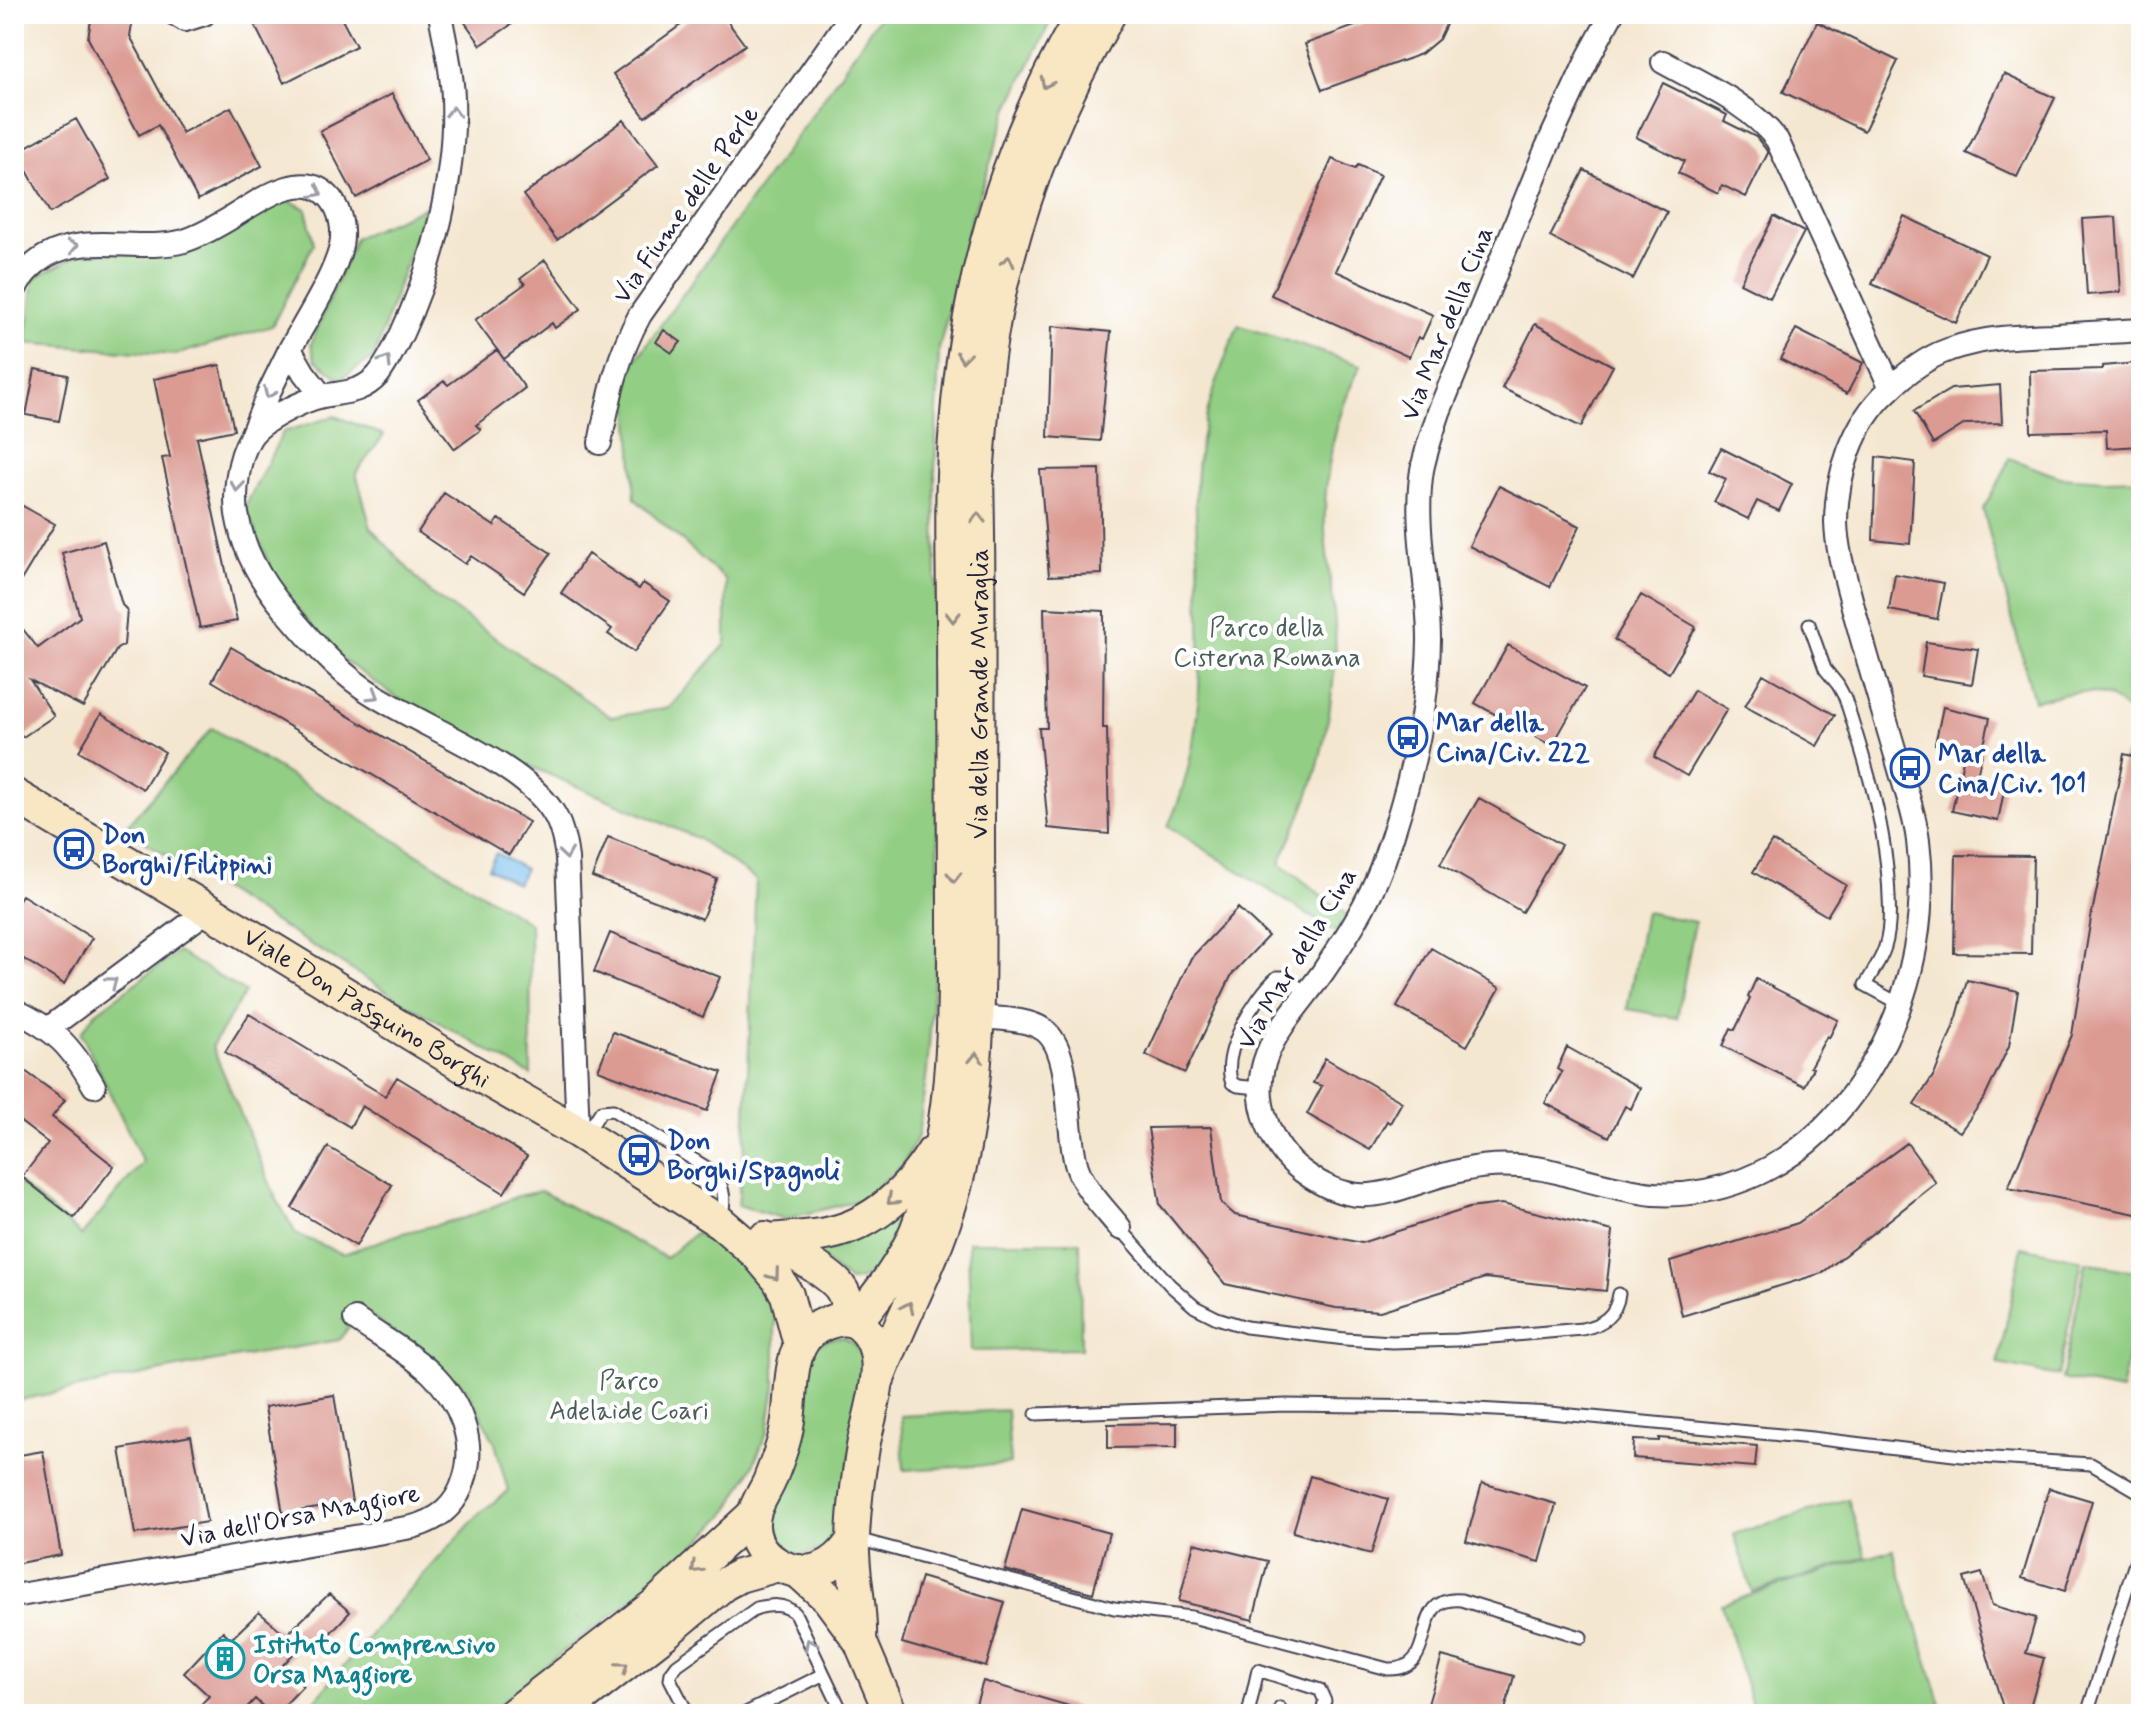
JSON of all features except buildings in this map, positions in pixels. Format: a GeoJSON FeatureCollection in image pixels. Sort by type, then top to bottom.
{"type":"FeatureCollection","features":[{"type":"Feature","properties":{"kind":"street"},"geometry":{"type":"LineString","coordinates":[[175,14],[185,20],[204,14]]}},
{"type":"Feature","properties":{"kind":"street"},"geometry":{"type":"LineString","coordinates":[[250,437],[283,413],[322,396],[364,386],[375,377],[400,336],[424,274],[445,195],[453,118],[452,81],[440,14]]}},
{"type":"Feature","properties":{"kind":"street","name":"Via Fiume delle Perle"},"geometry":{"type":"LineString","coordinates":[[600,443],[617,366],[640,315],[852,14]]}},
{"type":"Feature","properties":{"kind":"street","name":"Via della Grande Muraglia"},"geometry":{"type":"LineString","coordinates":[[855,1321],[893,1275],[909,1247],[930,1188],[949,1089],[953,1040],[954,460],[962,363],[980,266],[1005,181],[1049,75],[1083,14]]}},
{"type":"Feature","properties":{"kind":"street","name":"Via della Grande Muraglia"},"geometry":{"type":"LineString","coordinates":[[878,1379],[928,1264],[955,1188],[974,1088],[978,1017],[977,476],[986,367],[1005,272],[1027,189],[1056,119],[1109,14]]}},
{"type":"Feature","properties":{"kind":"street","name":"Via Mar della Cina"},"geometry":{"type":"LineString","coordinates":[[1612,14],[1547,147],[1433,430],[1422,473],[1420,496],[1429,632],[1428,665],[1413,761],[1397,822],[1377,878],[1344,939],[1281,1028],[1263,1064],[1259,1088],[1267,1124],[1286,1157],[1319,1182],[1348,1194],[1379,1195],[1455,1171],[1499,1165],[1543,1169],[1639,1192],[1697,1192],[1761,1173],[1795,1152],[1822,1128],[1847,1100],[1874,1061],[1908,984],[1917,944],[1920,882],[1913,818],[1840,557],[1836,528],[1841,483],[1854,439],[1869,411],[1891,388],[1931,357],[1964,345],[2009,337],[2141,330]]}},
{"type":"Feature","properties":{"kind":"street"},"geometry":{"type":"LineString","coordinates":[[1663,62],[1743,108],[1765,125],[1777,140],[1891,388]]}},
{"type":"Feature","properties":{"kind":"street"},"geometry":{"type":"LineString","coordinates":[[14,291],[26,272],[60,249],[89,243],[157,245],[183,241],[210,230],[279,190],[295,186],[308,186],[324,192],[332,201],[340,218],[340,250],[250,437],[237,484],[238,520],[250,556],[262,579],[326,658],[382,700],[510,772],[536,793],[555,816],[563,835],[567,858],[578,1132]]}},
{"type":"Feature","properties":{"kind":"street"},"geometry":{"type":"LineString","coordinates":[[290,349],[322,396]]}},
{"type":"Feature","properties":{"kind":"street","name":"Viale Don Pasquino Borghi"},"geometry":{"type":"LineString","coordinates":[[14,795],[578,1132],[720,1222],[757,1254],[778,1279],[787,1295],[800,1345]]}},
{"type":"Feature","properties":{"kind":"street"},"geometry":{"type":"LineString","coordinates":[[49,1028],[208,910]]}},
{"type":"Feature","properties":{"kind":"street"},"geometry":{"type":"LineString","coordinates":[[14,1010],[49,1028],[77,1059],[94,1086]]}},
{"type":"Feature","properties":{"kind":"street"},"geometry":{"type":"LineString","coordinates":[[978,1017],[1030,1024],[1043,1029],[1056,1043],[1065,1074],[1070,1132],[1077,1167],[1091,1193],[1120,1228]]}},
{"type":"Feature","properties":{"kind":"street"},"geometry":{"type":"LineString","coordinates":[[770,1240],[823,1235],[865,1220],[909,1184],[941,1140]]}},
{"type":"Feature","properties":{"kind":"street","name":"Viale Don Pasquino Borghi"},"geometry":{"type":"LineString","coordinates":[[720,1222],[770,1240],[838,1285],[855,1321],[868,1332],[874,1345],[878,1379]]}},
{"type":"Feature","properties":{"kind":"street","name":"Via dell'Orsa Maggiore"},"geometry":{"type":"LineString","coordinates":[[14,1596],[407,1528],[433,1521],[444,1513],[457,1497],[467,1469],[468,1446],[462,1417],[447,1391],[431,1373],[355,1319]]}},
{"type":"Feature","properties":{"kind":"street"},"geometry":{"type":"LineString","coordinates":[[514,1714],[655,1605],[753,1515],[786,1433],[800,1345],[819,1327],[834,1321],[855,1321]]}},
{"type":"Feature","properties":{"kind":"street"},"geometry":{"type":"LineString","coordinates":[[860,1641],[852,1540],[863,1448],[878,1379]]}},
{"type":"Feature","properties":{"kind":"street"},"geometry":{"type":"LineString","coordinates":[[753,1515],[756,1541],[766,1556],[788,1568],[828,1598],[860,1641],[891,1714]]}},
{"type":"Feature","properties":{"kind":"street"},"geometry":{"type":"LineString","coordinates":[[561,1714],[727,1582],[739,1576],[788,1568],[812,1571],[829,1565],[843,1554],[852,1540]]}},
{"type":"Feature","properties":{"kind":"lane"},"geometry":{"type":"LineString","coordinates":[[1809,624],[1822,662],[1845,698],[1886,848],[1890,909],[1887,940],[1884,952],[1865,985],[1900,1004]]}},
{"type":"Feature","properties":{"kind":"lane"},"geometry":{"type":"LineString","coordinates":[[1259,1088],[1238,1086],[1229,1078],[1234,1046],[1252,1008],[1277,977],[1285,977],[1307,993]]}},
{"type":"Feature","properties":{"kind":"lane"},"geometry":{"type":"LineString","coordinates":[[1120,1228],[1170,1285],[1205,1314],[1230,1323],[1274,1331],[1345,1339],[1414,1342],[1582,1329],[1599,1324],[1612,1315],[1619,1294]]}},
{"type":"Feature","properties":{"kind":"lane"},"geometry":{"type":"LineString","coordinates":[[1036,1414],[1286,1405],[1441,1407],[1550,1413],[1974,1457],[2091,1464],[2141,1493]]}},
{"type":"Feature","properties":{"kind":"lane"},"geometry":{"type":"LineString","coordinates":[[852,1540],[1114,1608],[1192,1617],[1388,1669],[1412,1663],[1431,1612],[1449,1599],[1581,1637]]}},
{"type":"Feature","properties":{"kind":"lane"},"geometry":{"type":"LineString","coordinates":[[2087,1714],[2141,1544]]}},
{"type":"Feature","properties":{"kind":"lane"},"geometry":{"type":"LineString","coordinates":[[688,1714],[670,1679],[671,1673],[677,1665],[757,1608],[769,1605],[787,1607],[795,1613],[843,1714]]}},
{"type":"Feature","properties":{"kind":"lane"},"geometry":{"type":"LineString","coordinates":[[1248,1714],[1258,1670],[1320,1690],[1325,1701],[1321,1714]]}},
{"type":"Feature","properties":{"kind":"lane"},"geometry":{"type":"LineString","coordinates":[[744,1714],[824,1674]]}},
{"type":"Feature","properties":{"kind":"green space"},"geometry":{"type":"Polygon","coordinates":[[[881,14],[1054,14],[1009,107],[972,217],[939,349],[935,471],[939,916],[927,1071],[918,1136],[903,1165],[861,1200],[785,1219],[738,1205],[745,1143],[756,880],[697,838],[511,758],[397,698],[335,654],[279,588],[245,507],[283,432],[335,416],[384,435],[356,473],[371,528],[430,593],[611,717],[669,708],[726,644],[726,580],[635,499],[627,372],[881,14]]]}},
{"type":"Feature","properties":{"kind":"green space"},"geometry":{"type":"Polygon","coordinates":[[[284,198],[306,209],[314,243],[272,326],[175,355],[26,343],[34,278],[82,253],[183,253],[284,198]]]}},
{"type":"Feature","properties":{"kind":"green space"},"geometry":{"type":"Polygon","coordinates":[[[425,207],[374,357],[340,379],[315,360],[311,344],[355,238],[425,207]]]}},
{"type":"Feature","properties":{"kind":"green space","name":"Parco della Cisterna Romana"},"geometry":{"type":"Polygon","coordinates":[[[1238,325],[1361,365],[1344,404],[1332,445],[1326,488],[1325,530],[1336,642],[1329,712],[1314,778],[1280,863],[1348,916],[1335,932],[1168,826],[1190,762],[1199,694],[1196,478],[1199,453],[1210,404],[1238,325]]]}},
{"type":"Feature","properties":{"kind":"green space"},"geometry":{"type":"Polygon","coordinates":[[[2009,458],[2059,477],[2141,479],[2141,727],[2118,703],[2105,695],[2085,692],[2034,701],[1983,509],[2009,458]]]}},
{"type":"Feature","properties":{"kind":"green space"},"geometry":{"type":"Polygon","coordinates":[[[212,728],[530,923],[531,1075],[407,1004],[124,829],[212,728]]]}},
{"type":"Feature","properties":{"kind":"green space"},"geometry":{"type":"Polygon","coordinates":[[[1645,912],[1695,922],[1677,1018],[1627,1009],[1645,912]]]}},
{"type":"Feature","properties":{"kind":"green space","name":"Parco Adelaide Coari"},"geometry":{"type":"Polygon","coordinates":[[[178,952],[245,992],[212,1046],[276,1198],[296,1234],[343,1254],[403,1233],[468,1217],[518,1196],[541,1191],[666,1258],[695,1233],[752,1265],[765,1281],[775,1310],[775,1386],[768,1430],[729,1510],[688,1554],[646,1590],[562,1652],[488,1714],[303,1714],[480,1513],[508,1491],[495,1443],[466,1388],[361,1308],[339,1340],[187,1366],[14,1401],[14,1179],[82,1235],[143,1162],[81,1033],[95,1013],[178,952]]]}},
{"type":"Feature","properties":{"kind":"green space"},"geometry":{"type":"Polygon","coordinates":[[[906,1205],[881,1263],[863,1278],[849,1281],[805,1244],[906,1205]]]}},
{"type":"Feature","properties":{"kind":"green space"},"geometry":{"type":"Polygon","coordinates":[[[968,1242],[1080,1242],[1081,1349],[971,1351],[968,1242]]]}},
{"type":"Feature","properties":{"kind":"green space"},"geometry":{"type":"Polygon","coordinates":[[[2022,1247],[2082,1260],[2058,1376],[1998,1364],[2022,1247]]]}},
{"type":"Feature","properties":{"kind":"green space"},"geometry":{"type":"Polygon","coordinates":[[[2086,1262],[2141,1273],[2141,1296],[2121,1391],[2062,1379],[2086,1262]]]}},
{"type":"Feature","properties":{"kind":"green space"},"geometry":{"type":"Polygon","coordinates":[[[841,1338],[857,1348],[864,1367],[838,1534],[819,1551],[797,1553],[787,1550],[778,1542],[772,1532],[770,1511],[805,1421],[809,1356],[819,1344],[841,1338]]]}},
{"type":"Feature","properties":{"kind":"green space"},"geometry":{"type":"Polygon","coordinates":[[[1007,1410],[1010,1464],[904,1470],[901,1416],[1007,1410]]]}},
{"type":"Feature","properties":{"kind":"green space"},"geometry":{"type":"Polygon","coordinates":[[[1848,1499],[1866,1557],[1752,1592],[1734,1534],[1848,1499]]]}},
{"type":"Feature","properties":{"kind":"green space"},"geometry":{"type":"Polygon","coordinates":[[[1893,1550],[1944,1714],[1755,1714],[1721,1604],[1893,1550]]]}},
{"type":"Feature","properties":{"kind":"water"},"geometry":{"type":"Polygon","coordinates":[[[496,853],[525,869],[517,884],[488,868],[496,853]]]}},
{"type":"Feature","properties":{"kind":"place","name":"Mar della Cina/Civ. 222"},"geometry":{"type":"Point","coordinates":[1408,737]}},
{"type":"Feature","properties":{"kind":"place","name":"Mar della Cina/Civ. 101"},"geometry":{"type":"Point","coordinates":[1910,768]}},
{"type":"Feature","properties":{"kind":"place","name":"Don Borghi/Filippini"},"geometry":{"type":"Point","coordinates":[74,849]}},
{"type":"Feature","properties":{"kind":"place","name":"Don Borghi/Spagnoli"},"geometry":{"type":"Point","coordinates":[639,1155]}},
{"type":"Feature","properties":{"kind":"place","name":"Istituto Comprensivo Orsa Maggiore"},"geometry":{"type":"Point","coordinates":[225,1659]}}]}
